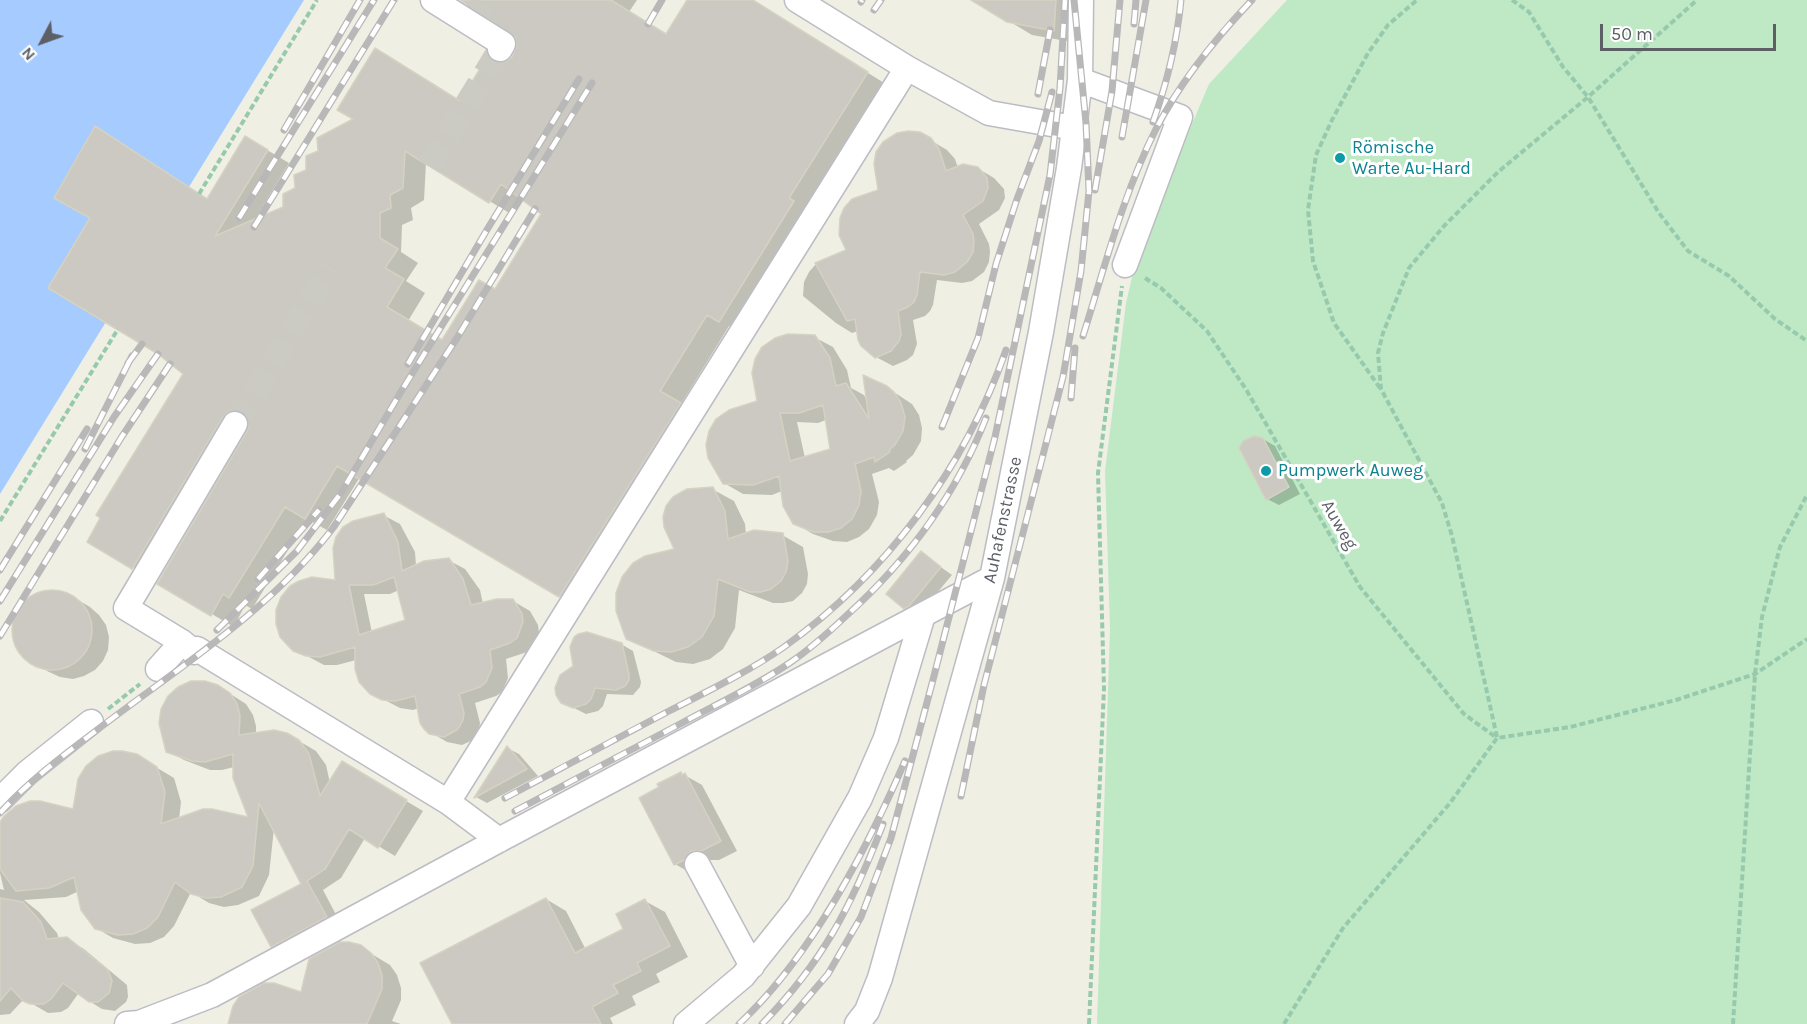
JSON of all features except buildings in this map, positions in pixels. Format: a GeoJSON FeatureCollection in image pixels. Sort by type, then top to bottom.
{"type":"FeatureCollection","features":[{"type":"Feature","properties":{"kind":"street"},"geometry":{"type":"LineString","coordinates":[[433,0],[503,44],[500,48]]}},
{"type":"Feature","properties":{"kind":"street"},"geometry":{"type":"LineString","coordinates":[[797,0],[907,68],[989,113],[1074,128]]}},
{"type":"Feature","properties":{"kind":"street","name":"Auhafenstrasse"},"geometry":{"type":"LineString","coordinates":[[865,1020],[880,978],[992,578],[1041,332],[1074,128],[1080,80],[1082,0]]}},
{"type":"Feature","properties":{"kind":"street"},"geometry":{"type":"LineString","coordinates":[[448,802],[907,68]]}},
{"type":"Feature","properties":{"kind":"street"},"geometry":{"type":"LineString","coordinates":[[1080,80],[1180,117],[1125,265]]}},
{"type":"Feature","properties":{"kind":"street"},"geometry":{"type":"LineString","coordinates":[[235,424],[126,608],[182,642],[194,652],[197,649],[448,802],[499,840]]}},
{"type":"Feature","properties":{"kind":"street"},"geometry":{"type":"LineString","coordinates":[[127,1024],[139,1023],[212,994],[992,578]]}},
{"type":"Feature","properties":{"kind":"street"},"geometry":{"type":"LineString","coordinates":[[686,1024],[743,976],[799,906],[860,798],[886,738],[923,615]]}},
{"type":"Feature","properties":{"kind":"street"},"geometry":{"type":"LineString","coordinates":[[158,669],[182,642]]}},
{"type":"Feature","properties":{"kind":"street"},"geometry":{"type":"LineString","coordinates":[[0,801],[27,772],[92,722]]}},
{"type":"Feature","properties":{"kind":"street"},"geometry":{"type":"LineString","coordinates":[[697,864],[752,966]]}},
{"type":"Feature","properties":{"kind":"path"},"geometry":{"type":"LineString","coordinates":[[199,194],[317,0]]}},
{"type":"Feature","properties":{"kind":"path"},"geometry":{"type":"LineString","coordinates":[[1417,0],[1388,25],[1368,53],[1316,155],[1308,210],[1313,261],[1334,323],[1381,389],[1442,502],[1452,536],[1497,738]]}},
{"type":"Feature","properties":{"kind":"path"},"geometry":{"type":"LineString","coordinates":[[1512,0],[1529,12],[1563,67],[1588,97],[1659,213],[1688,251],[1729,276],[1775,319],[1807,341]]}},
{"type":"Feature","properties":{"kind":"path"},"geometry":{"type":"LineString","coordinates":[[1381,389],[1378,353],[1383,333],[1409,268],[1444,226],[1498,172],[1588,97],[1697,0]]}},
{"type":"Feature","properties":{"kind":"path"},"geometry":{"type":"LineString","coordinates":[[1089,1024],[1104,688],[1098,473],[1125,265]]}},
{"type":"Feature","properties":{"kind":"path","name":"Auweg"},"geometry":{"type":"LineString","coordinates":[[1125,265],[1161,288],[1207,331],[1247,391],[1360,587],[1464,714],[1497,738]]}},
{"type":"Feature","properties":{"kind":"path"},"geometry":{"type":"LineString","coordinates":[[0,521],[117,329]]}},
{"type":"Feature","properties":{"kind":"path"},"geometry":{"type":"LineString","coordinates":[[1733,1024],[1755,674],[1762,618],[1780,547],[1807,495]]}},
{"type":"Feature","properties":{"kind":"path"},"geometry":{"type":"LineString","coordinates":[[1284,1024],[1343,928],[1450,803],[1497,738],[1570,727],[1676,700],[1755,674],[1807,639]]}},
{"type":"Feature","properties":{"kind":"path"},"geometry":{"type":"LineString","coordinates":[[92,722],[158,669]]}},
{"type":"Feature","properties":{"kind":"green space"},"geometry":{"type":"Polygon","coordinates":[[[1287,0],[1807,0],[1807,1024],[1097,1024],[1110,629],[1105,471],[1126,303],[1135,264],[1152,218],[1209,84],[1287,0]]]}},
{"type":"Feature","properties":{"kind":"water"},"geometry":{"type":"Polygon","coordinates":[[[0,0],[304,0],[0,494],[0,0]]]}},
{"type":"Feature","properties":{"kind":"tunnel"},"geometry":{"type":"LineString","coordinates":[[471,23],[485,0]]}},
{"type":"Feature","properties":{"kind":"tunnel"},"geometry":{"type":"LineString","coordinates":[[429,166],[500,49]]}},
{"type":"Feature","properties":{"kind":"tunnel"},"geometry":{"type":"LineString","coordinates":[[235,424],[330,267]]}},
{"type":"Feature","properties":{"kind":"railway"},"geometry":{"type":"LineString","coordinates":[[284,130],[360,0]]}},
{"type":"Feature","properties":{"kind":"railway"},"geometry":{"type":"LineString","coordinates":[[239,218],[374,0]]}},
{"type":"Feature","properties":{"kind":"railway"},"geometry":{"type":"LineString","coordinates":[[254,227],[394,0]]}},
{"type":"Feature","properties":{"kind":"railway"},"geometry":{"type":"LineString","coordinates":[[648,24],[662,0]]}},
{"type":"Feature","properties":{"kind":"railway"},"geometry":{"type":"LineString","coordinates":[[874,10],[881,0]]}},
{"type":"Feature","properties":{"kind":"railway"},"geometry":{"type":"LineString","coordinates":[[785,1024],[828,974],[861,917],[891,838],[995,437],[1050,175],[1060,88],[1065,0]]}},
{"type":"Feature","properties":{"kind":"railway"},"geometry":{"type":"LineString","coordinates":[[961,796],[984,685],[1063,377],[1081,271],[1089,191],[1086,123],[1074,0]]}},
{"type":"Feature","properties":{"kind":"railway"},"geometry":{"type":"LineString","coordinates":[[1095,190],[1112,91],[1120,0]]}},
{"type":"Feature","properties":{"kind":"railway"},"geometry":{"type":"LineString","coordinates":[[1134,24],[1136,0]]}},
{"type":"Feature","properties":{"kind":"railway"},"geometry":{"type":"LineString","coordinates":[[1122,137],[1146,0]]}},
{"type":"Feature","properties":{"kind":"railway"},"geometry":{"type":"LineString","coordinates":[[1153,122],[1171,62],[1181,0]]}},
{"type":"Feature","properties":{"kind":"railway"},"geometry":{"type":"LineString","coordinates":[[1083,336],[1124,205],[1156,129],[1176,94],[1200,61],[1252,0]]}},
{"type":"Feature","properties":{"kind":"railway"},"geometry":{"type":"LineString","coordinates":[[1038,94],[1050,30]]}},
{"type":"Feature","properties":{"kind":"railway"},"geometry":{"type":"LineString","coordinates":[[408,364],[579,79]]}},
{"type":"Feature","properties":{"kind":"railway"},"geometry":{"type":"LineString","coordinates":[[217,630],[297,551],[341,493],[592,83]]}},
{"type":"Feature","properties":{"kind":"railway"},"geometry":{"type":"LineString","coordinates":[[942,427],[978,338],[996,264],[1039,141],[1052,92]]}},
{"type":"Feature","properties":{"kind":"railway"},"geometry":{"type":"LineString","coordinates":[[0,813],[21,791],[57,761],[251,613],[308,558],[333,528],[457,338],[535,209]]}},
{"type":"Feature","properties":{"kind":"railway"},"geometry":{"type":"LineString","coordinates":[[128,363],[142,344]]}},
{"type":"Feature","properties":{"kind":"railway"},"geometry":{"type":"LineString","coordinates":[[1071,398],[1075,348]]}},
{"type":"Feature","properties":{"kind":"railway"},"geometry":{"type":"LineString","coordinates":[[505,798],[742,673],[784,647],[821,618],[888,552],[945,477],[989,394],[1006,350]]}},
{"type":"Feature","properties":{"kind":"railway"},"geometry":{"type":"LineString","coordinates":[[0,601],[114,417],[158,354]]}},
{"type":"Feature","properties":{"kind":"railway"},"geometry":{"type":"LineString","coordinates":[[85,449],[132,356]]}},
{"type":"Feature","properties":{"kind":"railway"},"geometry":{"type":"LineString","coordinates":[[0,636],[121,438],[170,364]]}},
{"type":"Feature","properties":{"kind":"railway"},"geometry":{"type":"LineString","coordinates":[[515,811],[750,687],[778,671],[812,646],[868,595],[928,525],[960,474],[986,418]]}},
{"type":"Feature","properties":{"kind":"railway"},"geometry":{"type":"LineString","coordinates":[[0,570],[87,429]]}},
{"type":"Feature","properties":{"kind":"railway"},"geometry":{"type":"LineString","coordinates":[[258,579],[319,510]]}},
{"type":"Feature","properties":{"kind":"railway"},"geometry":{"type":"LineString","coordinates":[[739,1024],[790,967],[813,935],[873,831],[905,761]]}},
{"type":"Feature","properties":{"kind":"railway"},"geometry":{"type":"LineString","coordinates":[[762,1024],[802,978],[834,931],[860,881],[883,824]]}},
{"type":"Feature","properties":{"kind":"place","name":"Römische Warte Au-Hard"},"geometry":{"type":"Point","coordinates":[1340,158]}},
{"type":"Feature","properties":{"kind":"place","name":"Pumpwerk Auweg"},"geometry":{"type":"Point","coordinates":[1266,471]}}]}
